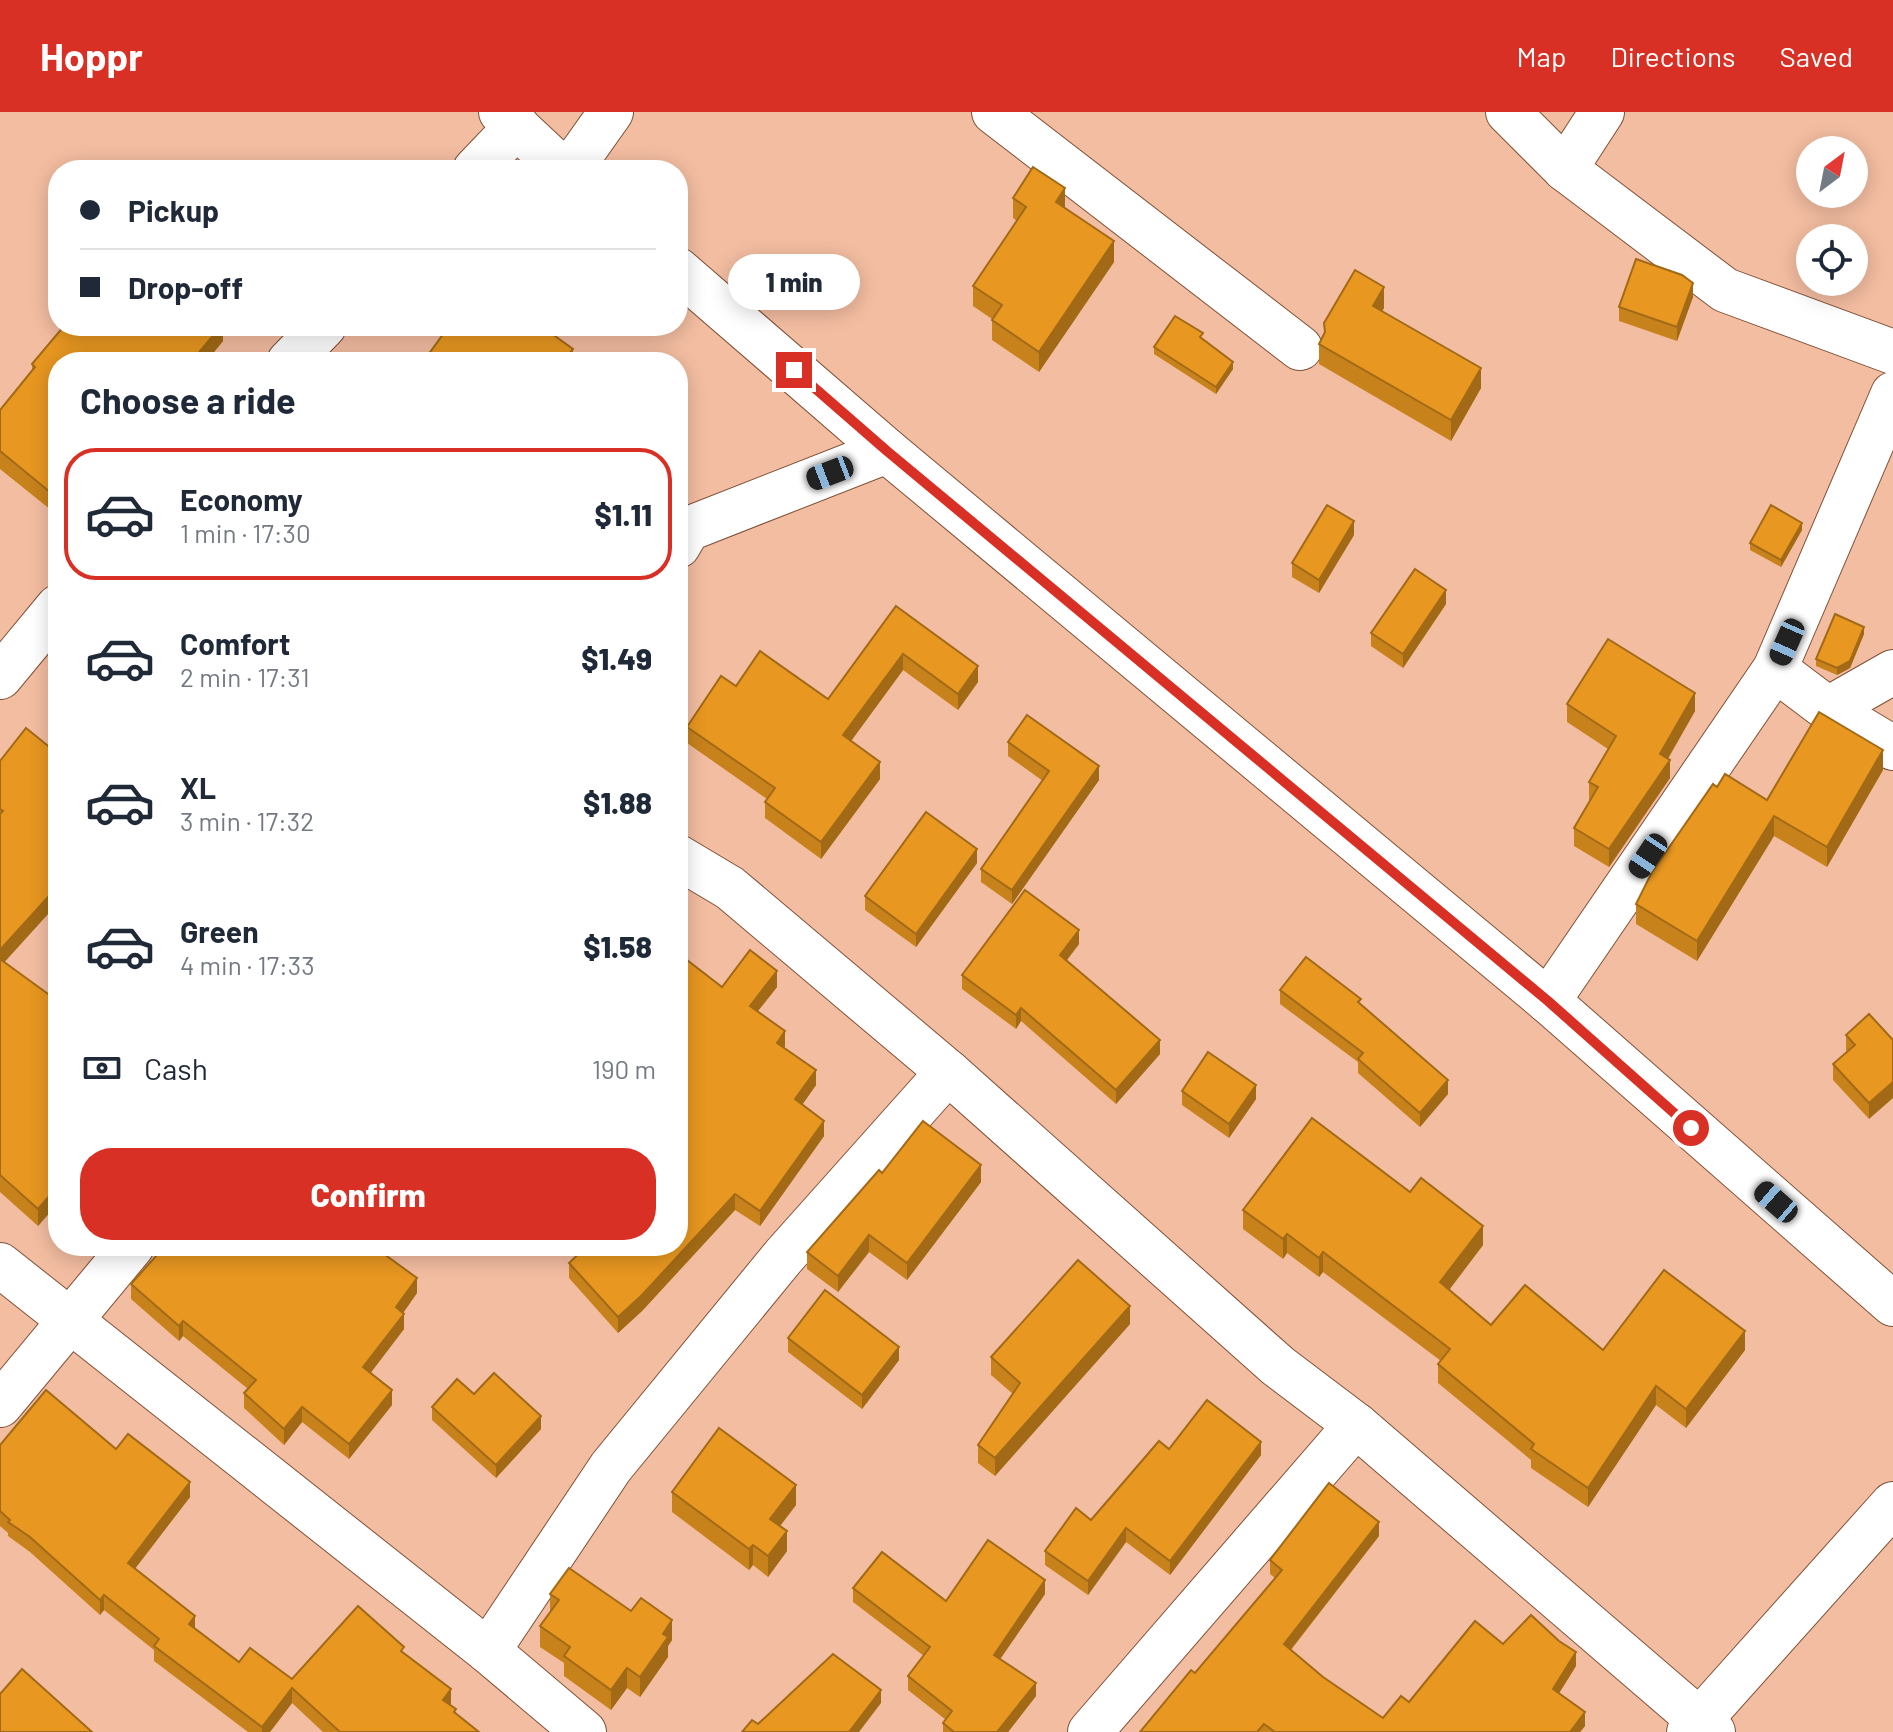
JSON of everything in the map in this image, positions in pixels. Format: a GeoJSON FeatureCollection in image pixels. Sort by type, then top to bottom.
{"type":"FeatureCollection","features":[{"type":"Feature","properties":{"kind":"street"},"geometry":{"type":"LineString","coordinates":[[577,160],[611,112]]}},
{"type":"Feature","properties":{"kind":"street"},"geometry":{"type":"LineString","coordinates":[[994,112],[1300,348]]}},
{"type":"Feature","properties":{"kind":"street"},"geometry":{"type":"LineString","coordinates":[[1508,112],[1565,169],[1725,290],[1893,352]]}},
{"type":"Feature","properties":{"kind":"street"},"geometry":{"type":"LineString","coordinates":[[1565,169],[1602,112]]}},
{"type":"Feature","properties":{"kind":"street"},"geometry":{"type":"LineString","coordinates":[[482,160],[509,119],[552,160]]}},
{"type":"Feature","properties":{"kind":"street"},"geometry":{"type":"LineString","coordinates":[[688,279],[887,451],[1548,1001],[1893,1304]]}},
{"type":"Feature","properties":{"kind":"street"},"geometry":{"type":"LineString","coordinates":[[299,352],[314,336]]}},
{"type":"Feature","properties":{"kind":"street"},"geometry":{"type":"LineString","coordinates":[[1548,1001],[1775,669],[1893,394]]}},
{"type":"Feature","properties":{"kind":"street"},"geometry":{"type":"LineString","coordinates":[[688,529],[887,451]]}},
{"type":"Feature","properties":{"kind":"street"},"geometry":{"type":"LineString","coordinates":[[0,677],[48,619]]}},
{"type":"Feature","properties":{"kind":"street"},"geometry":{"type":"LineString","coordinates":[[1775,669],[1828,709],[1893,748]]}},
{"type":"Feature","properties":{"kind":"street"},"geometry":{"type":"LineString","coordinates":[[1828,709],[1893,672]]}},
{"type":"Feature","properties":{"kind":"street"},"geometry":{"type":"LineString","coordinates":[[688,863],[730,888],[948,1072],[1278,1366],[1356,1425],[1700,1729],[1893,1504]]}},
{"type":"Feature","properties":{"kind":"street"},"geometry":{"type":"LineString","coordinates":[[488,1651],[611,1467],[783,1257],[948,1072]]}},
{"type":"Feature","properties":{"kind":"street"},"geometry":{"type":"LineString","coordinates":[[0,1405],[124,1256]]}},
{"type":"Feature","properties":{"kind":"street"},"geometry":{"type":"LineString","coordinates":[[0,1265],[488,1651],[584,1732]]}},
{"type":"Feature","properties":{"kind":"street"},"geometry":{"type":"LineString","coordinates":[[1090,1732],[1356,1425]]}},
{"type":"Feature","properties":{"kind":"building"},"geometry":{"type":"Polygon","coordinates":[[[1033,167],[1065,188],[1056,202],[1114,241],[1039,352],[992,320],[1002,305],[973,286],[1026,207],[1013,198],[1033,167]]]}},
{"type":"Feature","properties":{"kind":"building"},"geometry":{"type":"Polygon","coordinates":[[[1636,259],[1682,275],[1693,283],[1677,327],[1619,307],[1636,259]]]}},
{"type":"Feature","properties":{"kind":"building"},"geometry":{"type":"Polygon","coordinates":[[[1355,270],[1384,287],[1373,306],[1481,368],[1451,420],[1319,344],[1325,332],[1324,323],[1355,270]]]}},
{"type":"Feature","properties":{"kind":"building"},"geometry":{"type":"Polygon","coordinates":[[[1175,316],[1203,333],[1200,337],[1233,362],[1216,387],[1154,347],[1175,316]]]}},
{"type":"Feature","properties":{"kind":"building"},"geometry":{"type":"Polygon","coordinates":[[[56,336],[213,336],[199,352],[48,352],[48,490],[0,451],[0,410],[35,367],[32,364],[56,336]]]}},
{"type":"Feature","properties":{"kind":"building"},"geometry":{"type":"Polygon","coordinates":[[[442,336],[555,336],[573,349],[571,352],[430,352],[442,336]]]}},
{"type":"Feature","properties":{"kind":"building"},"geometry":{"type":"Polygon","coordinates":[[[1327,505],[1354,521],[1319,580],[1292,563],[1327,505]]]}},
{"type":"Feature","properties":{"kind":"building"},"geometry":{"type":"Polygon","coordinates":[[[1771,505],[1802,523],[1781,560],[1750,543],[1771,505]]]}},
{"type":"Feature","properties":{"kind":"building"},"geometry":{"type":"Polygon","coordinates":[[[1415,569],[1446,590],[1403,654],[1371,633],[1415,569]]]}},
{"type":"Feature","properties":{"kind":"building"},"geometry":{"type":"Polygon","coordinates":[[[896,606],[978,666],[958,694],[903,654],[843,735],[880,762],[821,842],[765,802],[775,788],[688,726],[721,676],[736,686],[760,651],[828,699],[896,606]]]}},
{"type":"Feature","properties":{"kind":"building"},"geometry":{"type":"Polygon","coordinates":[[[1835,614],[1864,627],[1850,661],[1837,668],[1816,659],[1835,614]]]}},
{"type":"Feature","properties":{"kind":"building"},"geometry":{"type":"Polygon","coordinates":[[[1608,639],[1695,693],[1660,754],[1670,760],[1609,849],[1574,828],[1598,787],[1589,782],[1616,736],[1567,704],[1608,639]]]}},
{"type":"Feature","properties":{"kind":"building"},"geometry":{"type":"Polygon","coordinates":[[[1819,712],[1883,750],[1827,847],[1774,816],[1697,941],[1636,904],[1652,872],[1713,784],[1717,787],[1725,774],[1767,800],[1819,712]]]}},
{"type":"Feature","properties":{"kind":"building"},"geometry":{"type":"Polygon","coordinates":[[[1027,715],[1099,766],[1012,890],[981,869],[1049,771],[1008,742],[1027,715]]]}},
{"type":"Feature","properties":{"kind":"building"},"geometry":{"type":"Polygon","coordinates":[[[26,728],[48,746],[48,897],[0,950],[0,814],[3,811],[0,809],[0,761],[26,728]]]}},
{"type":"Feature","properties":{"kind":"building"},"geometry":{"type":"Polygon","coordinates":[[[926,812],[977,849],[916,934],[865,896],[926,812]]]}},
{"type":"Feature","properties":{"kind":"building"},"geometry":{"type":"Polygon","coordinates":[[[1025,890],[1079,930],[1060,955],[1160,1040],[1116,1090],[1021,1008],[1016,1015],[962,975],[1025,890]]]}},
{"type":"Feature","properties":{"kind":"building"},"geometry":{"type":"Polygon","coordinates":[[[750,950],[777,971],[750,1006],[785,1031],[777,1043],[816,1070],[795,1099],[824,1121],[760,1211],[735,1194],[688,1245],[688,961],[722,987],[750,950]]]}},
{"type":"Feature","properties":{"kind":"building"},"geometry":{"type":"Polygon","coordinates":[[[1306,957],[1361,999],[1358,1002],[1448,1080],[1420,1113],[1358,1059],[1363,1053],[1280,990],[1306,957]]]}},
{"type":"Feature","properties":{"kind":"building"},"geometry":{"type":"Polygon","coordinates":[[[0,959],[48,994],[48,1198],[38,1209],[0,1175],[0,959]]]}},
{"type":"Feature","properties":{"kind":"building"},"geometry":{"type":"Polygon","coordinates":[[[1869,1014],[1893,1040],[1893,1082],[1869,1103],[1833,1064],[1855,1045],[1846,1035],[1869,1014]]]}},
{"type":"Feature","properties":{"kind":"building"},"geometry":{"type":"Polygon","coordinates":[[[1208,1052],[1256,1085],[1229,1124],[1182,1091],[1208,1052]]]}},
{"type":"Feature","properties":{"kind":"building"},"geometry":{"type":"Polygon","coordinates":[[[1312,1118],[1410,1192],[1421,1178],[1483,1226],[1440,1282],[1491,1325],[1525,1285],[1603,1350],[1664,1270],[1745,1331],[1686,1409],[1656,1386],[1588,1488],[1531,1449],[1534,1444],[1438,1364],[1450,1349],[1323,1252],[1319,1258],[1287,1234],[1283,1239],[1243,1210],[1312,1118]]]}},
{"type":"Feature","properties":{"kind":"building"},"geometry":{"type":"Polygon","coordinates":[[[923,1121],[981,1165],[907,1263],[869,1235],[838,1276],[807,1252],[879,1170],[882,1173],[923,1121]]]}},
{"type":"Feature","properties":{"kind":"building"},"geometry":{"type":"Polygon","coordinates":[[[156,1256],[387,1256],[417,1278],[396,1307],[404,1314],[363,1367],[392,1390],[349,1444],[302,1407],[284,1429],[244,1393],[256,1380],[183,1321],[179,1326],[131,1284],[156,1256]]]}},
{"type":"Feature","properties":{"kind":"building"},"geometry":{"type":"Polygon","coordinates":[[[576,1256],[678,1256],[618,1317],[569,1263],[576,1256]]]}},
{"type":"Feature","properties":{"kind":"building"},"geometry":{"type":"Polygon","coordinates":[[[1078,1260],[1130,1306],[995,1458],[978,1445],[1020,1383],[991,1357],[1078,1260]]]}},
{"type":"Feature","properties":{"kind":"building"},"geometry":{"type":"Polygon","coordinates":[[[825,1290],[899,1347],[862,1395],[788,1338],[825,1290]]]}},
{"type":"Feature","properties":{"kind":"building"},"geometry":{"type":"Polygon","coordinates":[[[494,1373],[541,1416],[496,1465],[432,1407],[457,1379],[474,1394],[494,1373]]]}},
{"type":"Feature","properties":{"kind":"building"},"geometry":{"type":"Polygon","coordinates":[[[46,1390],[116,1449],[128,1434],[190,1482],[128,1563],[195,1616],[189,1624],[239,1662],[250,1648],[292,1679],[358,1606],[404,1647],[401,1651],[451,1689],[443,1700],[479,1732],[340,1732],[292,1688],[262,1727],[154,1646],[159,1639],[104,1595],[100,1600],[30,1537],[8,1522],[10,1520],[0,1511],[0,1445],[46,1390]]]}},
{"type":"Feature","properties":{"kind":"building"},"geometry":{"type":"Polygon","coordinates":[[[1207,1400],[1261,1442],[1170,1561],[1126,1528],[1088,1581],[1045,1551],[1076,1508],[1091,1520],[1159,1441],[1169,1449],[1207,1400]]]}},
{"type":"Feature","properties":{"kind":"building"},"geometry":{"type":"Polygon","coordinates":[[[719,1428],[796,1485],[770,1519],[787,1531],[768,1556],[753,1545],[749,1549],[672,1492],[719,1428]]]}},
{"type":"Feature","properties":{"kind":"building"},"geometry":{"type":"Polygon","coordinates":[[[1329,1483],[1379,1522],[1284,1644],[1323,1677],[1383,1718],[1401,1696],[1409,1702],[1475,1621],[1503,1644],[1531,1615],[1576,1652],[1553,1689],[1585,1712],[1570,1732],[1275,1732],[1264,1724],[1257,1732],[1140,1732],[1191,1670],[1195,1673],[1282,1570],[1270,1560],[1329,1483]]]}},
{"type":"Feature","properties":{"kind":"building"},"geometry":{"type":"Polygon","coordinates":[[[988,1540],[1045,1580],[994,1655],[1036,1683],[997,1732],[954,1732],[943,1723],[952,1711],[908,1676],[930,1647],[853,1588],[882,1552],[946,1601],[988,1540]]]}},
{"type":"Feature","properties":{"kind":"building"},"geometry":{"type":"Polygon","coordinates":[[[569,1568],[631,1611],[641,1598],[672,1620],[663,1634],[668,1637],[640,1677],[627,1668],[611,1690],[564,1656],[570,1647],[540,1626],[559,1600],[550,1594],[569,1568]]]}},
{"type":"Feature","properties":{"kind":"building"},"geometry":{"type":"Polygon","coordinates":[[[833,1654],[881,1690],[849,1732],[742,1732],[752,1720],[758,1724],[833,1654]]]}},
{"type":"Feature","properties":{"kind":"building"},"geometry":{"type":"Polygon","coordinates":[[[22,1669],[92,1732],[0,1732],[0,1694],[22,1669]]]}},
{"type":"Feature","properties":{"kind":"route"},"geometry":{"type":"LineString","coordinates":[[794,370],[887,451],[1548,1001],[1691,1128]]}}]}
